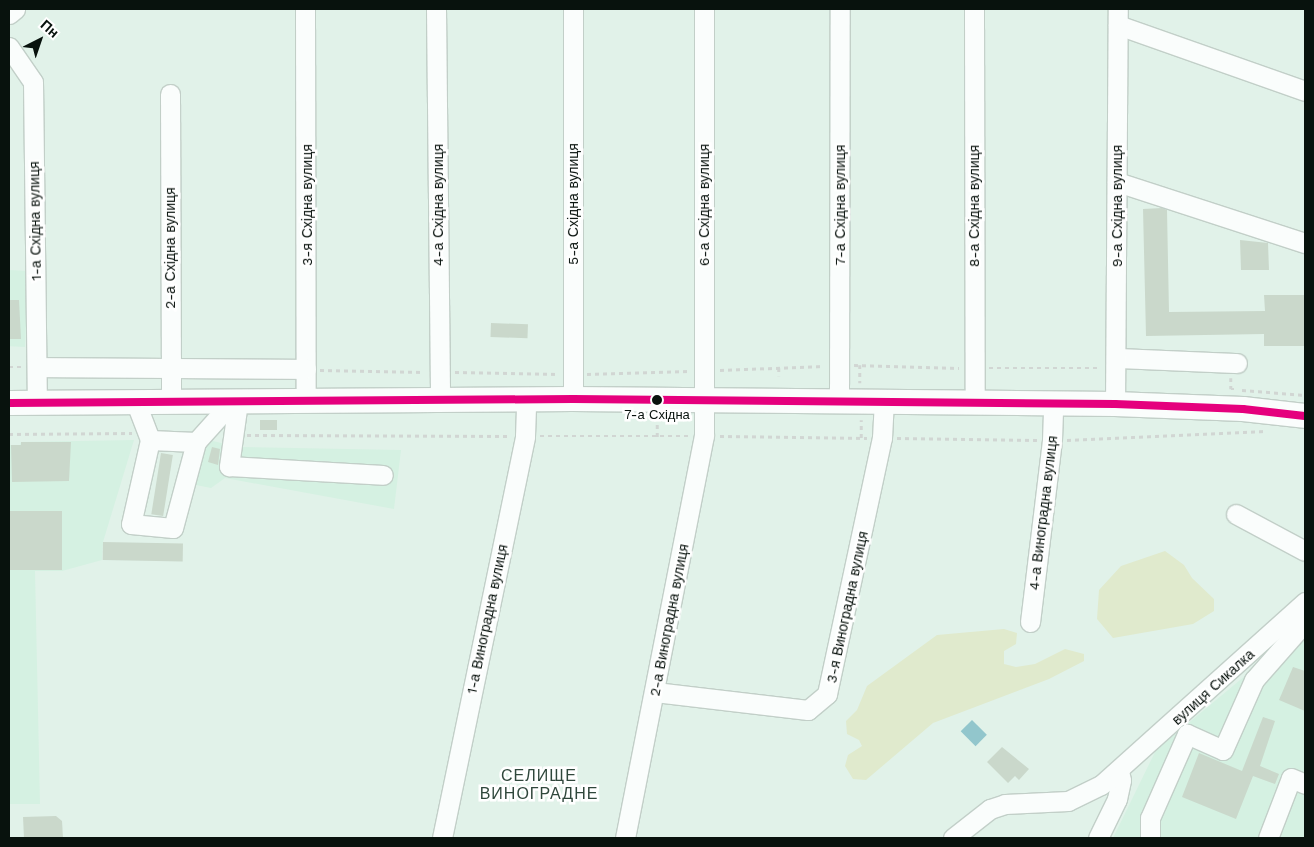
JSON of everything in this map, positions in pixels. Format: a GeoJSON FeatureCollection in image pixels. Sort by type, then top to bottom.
{"type":"FeatureCollection","features":[{"type":"Feature","properties":{"kind":"main road"},"geometry":{"type":"LineString","coordinates":[[9,403],[440,401],[573,398],[705,402],[1115,404],[1243,409],[1305,416]]}},
{"type":"Feature","properties":{"kind":"street"},"geometry":{"type":"LineString","coordinates":[[9,14],[15,9]]}},
{"type":"Feature","properties":{"kind":"street","name":"3-я Східна вулиця"},"geometry":{"type":"LineString","coordinates":[[305,9],[306,401]]}},
{"type":"Feature","properties":{"kind":"street","name":"4-а Східна вулиця"},"geometry":{"type":"LineString","coordinates":[[436,9],[440,401]]}},
{"type":"Feature","properties":{"kind":"street","name":"5-а Східна вулиця"},"geometry":{"type":"LineString","coordinates":[[573,9],[573,398]]}},
{"type":"Feature","properties":{"kind":"street","name":"6-а Східна вулиця"},"geometry":{"type":"LineString","coordinates":[[704,9],[705,402]]}},
{"type":"Feature","properties":{"kind":"street","name":"7-а Східна вулиця"},"geometry":{"type":"LineString","coordinates":[[839,402],[840,9]]}},
{"type":"Feature","properties":{"kind":"street","name":"8-а Східна вулиця"},"geometry":{"type":"LineString","coordinates":[[974,9],[975,403]]}},
{"type":"Feature","properties":{"kind":"street"},"geometry":{"type":"LineString","coordinates":[[1118,17],[1305,91]]}},
{"type":"Feature","properties":{"kind":"street","name":"9-а Східна вулиця"},"geometry":{"type":"LineString","coordinates":[[1115,404],[1118,17]]}},
{"type":"Feature","properties":{"kind":"street","name":"1-а Східна вулиця"},"geometry":{"type":"LineString","coordinates":[[9,47],[32,82],[38,366],[37,403]]}},
{"type":"Feature","properties":{"kind":"street","name":"2-а Східна вулиця"},"geometry":{"type":"LineString","coordinates":[[170,94],[171,402]]}},
{"type":"Feature","properties":{"kind":"street"},"geometry":{"type":"LineString","coordinates":[[1117,182],[1305,243]]}},
{"type":"Feature","properties":{"kind":"street"},"geometry":{"type":"LineString","coordinates":[[1116,363],[1234,369]]}},
{"type":"Feature","properties":{"kind":"street"},"geometry":{"type":"LineString","coordinates":[[38,366],[306,369]]}},
{"type":"Feature","properties":{"kind":"street","name":"1-а Виноградна вулиця"},"geometry":{"type":"LineString","coordinates":[[442,838],[525,436],[526,400]]}},
{"type":"Feature","properties":{"kind":"street"},"geometry":{"type":"LineString","coordinates":[[235,402],[234,435],[229,466],[383,475]]}},
{"type":"Feature","properties":{"kind":"street"},"geometry":{"type":"LineString","coordinates":[[136,403],[149,437],[131,524],[173,528],[196,442],[235,402]]}},
{"type":"Feature","properties":{"kind":"street","name":"2-а Виноградна вулиця"},"geometry":{"type":"LineString","coordinates":[[626,838],[704,436],[705,402]]}},
{"type":"Feature","properties":{"kind":"street","name":"3-я Виноградна вулиця"},"geometry":{"type":"LineString","coordinates":[[655,692],[808,710],[820,702],[832,684],[882,438],[884,402]]}},
{"type":"Feature","properties":{"kind":"street","name":"4-а Виноградна вулиця"},"geometry":{"type":"LineString","coordinates":[[1030,622],[1052,440],[1053,404]]}},
{"type":"Feature","properties":{"kind":"street"},"geometry":{"type":"LineString","coordinates":[[149,437],[196,442]]}},
{"type":"Feature","properties":{"kind":"street"},"geometry":{"type":"LineString","coordinates":[[1236,514],[1305,551]]}},
{"type":"Feature","properties":{"kind":"street","name":"вулиця Сикалка"},"geometry":{"type":"LineString","coordinates":[[953,838],[990,809],[1005,804],[1068,801],[1086,794],[1118,771],[1305,602]]}},
{"type":"Feature","properties":{"kind":"street"},"geometry":{"type":"LineString","coordinates":[[1150,838],[1150,818],[1187,734],[1223,750],[1254,680],[1305,622]]}},
{"type":"Feature","properties":{"kind":"street"},"geometry":{"type":"LineString","coordinates":[[1098,838],[1116,799],[1121,780],[1118,771]]}},
{"type":"Feature","properties":{"kind":"street"},"geometry":{"type":"LineString","coordinates":[[1268,838],[1291,778],[1305,784]]}},
{"type":"Feature","properties":{"kind":"path"},"geometry":{"type":"LineString","coordinates":[[974,368],[1116,363]]}},
{"type":"Feature","properties":{"kind":"path"},"geometry":{"type":"LineString","coordinates":[[860,365],[860,390]]}},
{"type":"Feature","properties":{"kind":"path"},"geometry":{"type":"LineString","coordinates":[[779,368],[779,376]]}},
{"type":"Feature","properties":{"kind":"path"},"geometry":{"type":"LineString","coordinates":[[306,369],[440,372]]}},
{"type":"Feature","properties":{"kind":"path"},"geometry":{"type":"LineString","coordinates":[[1234,369],[1231,389],[1305,395]]}},
{"type":"Feature","properties":{"kind":"path"},"geometry":{"type":"LineString","coordinates":[[861,416],[861,438]]}},
{"type":"Feature","properties":{"kind":"path"},"geometry":{"type":"LineString","coordinates":[[656,437],[657,423]]}},
{"type":"Feature","properties":{"kind":"path"},"geometry":{"type":"LineString","coordinates":[[234,435],[704,436],[1052,440],[1268,431]]}},
{"type":"Feature","properties":{"kind":"path"},"geometry":{"type":"LineString","coordinates":[[9,434],[149,437]]}},
{"type":"Feature","properties":{"kind":"shaded area"},"geometry":{"type":"Polygon","coordinates":[[[9,270],[29,271],[25,347],[9,346],[9,270]]]}},
{"type":"Feature","properties":{"kind":"shaded area"},"geometry":{"type":"Polygon","coordinates":[[[204,439],[239,447],[401,450],[394,509],[225,478],[211,488],[196,485],[204,439]]]}},
{"type":"Feature","properties":{"kind":"shaded area"},"geometry":{"type":"Polygon","coordinates":[[[134,440],[103,542],[102,560],[62,571],[35,571],[40,804],[9,804],[9,445],[20,445],[21,442],[134,440]]]}},
{"type":"Feature","properties":{"kind":"shaded area"},"geometry":{"type":"Polygon","coordinates":[[[1165,551],[1184,565],[1192,578],[1214,599],[1214,611],[1193,624],[1113,638],[1097,619],[1099,590],[1121,566],[1165,551]]]}},
{"type":"Feature","properties":{"kind":"shaded area"},"geometry":{"type":"Polygon","coordinates":[[[1305,626],[1305,838],[1113,838],[1156,750],[1305,626]]]}},
{"type":"Feature","properties":{"kind":"shaded area"},"geometry":{"type":"Polygon","coordinates":[[[1004,629],[1017,633],[1016,644],[1004,651],[1004,664],[1016,667],[1035,664],[1065,649],[1084,654],[1084,661],[1049,679],[933,723],[866,780],[853,779],[845,766],[848,755],[862,746],[859,740],[847,734],[846,721],[857,710],[867,686],[937,635],[1004,629]]]}},
{"type":"Feature","properties":{"kind":"water"},"geometry":{"type":"Polygon","coordinates":[[[972,720],[987,735],[976,746],[961,731],[972,720]]]}},
{"type":"Feature","properties":{"kind":"building"},"geometry":{"type":"Polygon","coordinates":[[[1162,208],[1167,210],[1169,312],[1265,311],[1264,295],[1305,295],[1305,346],[1264,346],[1264,334],[1146,336],[1143,209],[1162,208]]]}},
{"type":"Feature","properties":{"kind":"building"},"geometry":{"type":"Polygon","coordinates":[[[1240,240],[1268,243],[1269,270],[1241,270],[1240,240]]]}},
{"type":"Feature","properties":{"kind":"building"},"geometry":{"type":"Polygon","coordinates":[[[9,300],[19,300],[21,339],[9,339],[9,300]]]}},
{"type":"Feature","properties":{"kind":"building"},"geometry":{"type":"Polygon","coordinates":[[[491,323],[528,324],[527,338],[491,337],[491,323]]]}},
{"type":"Feature","properties":{"kind":"building"},"geometry":{"type":"Polygon","coordinates":[[[260,420],[277,420],[277,430],[260,430],[260,420]]]}},
{"type":"Feature","properties":{"kind":"building"},"geometry":{"type":"Polygon","coordinates":[[[21,442],[71,442],[69,481],[12,482],[11,445],[21,445],[21,442]]]}},
{"type":"Feature","properties":{"kind":"building"},"geometry":{"type":"Polygon","coordinates":[[[212,447],[220,449],[218,465],[208,462],[212,447]]]}},
{"type":"Feature","properties":{"kind":"building"},"geometry":{"type":"Polygon","coordinates":[[[161,453],[173,455],[163,516],[151,514],[161,453]]]}},
{"type":"Feature","properties":{"kind":"building"},"geometry":{"type":"Polygon","coordinates":[[[9,511],[62,511],[62,570],[9,570],[9,511]]]}},
{"type":"Feature","properties":{"kind":"building"},"geometry":{"type":"Polygon","coordinates":[[[103,542],[183,543],[183,561],[103,560],[103,542]]]}},
{"type":"Feature","properties":{"kind":"building"},"geometry":{"type":"Polygon","coordinates":[[[1293,667],[1305,671],[1305,711],[1279,700],[1293,667]]]}},
{"type":"Feature","properties":{"kind":"building"},"geometry":{"type":"Polygon","coordinates":[[[1263,717],[1275,721],[1260,766],[1279,774],[1275,784],[1253,776],[1236,819],[1182,797],[1199,753],[1242,771],[1263,717]]]}},
{"type":"Feature","properties":{"kind":"building"},"geometry":{"type":"Polygon","coordinates":[[[1002,747],[1029,769],[1019,780],[1015,776],[1008,783],[987,762],[1002,747]]]}},
{"type":"Feature","properties":{"kind":"building"},"geometry":{"type":"Polygon","coordinates":[[[56,816],[62,821],[63,838],[24,838],[23,817],[56,816]]]}},
{"type":"Feature","properties":{"kind":"transit line"},"geometry":{"type":"LineString","coordinates":[[9,403],[573,399],[1115,404],[1243,409],[1305,416]]}},
{"type":"Feature","properties":{"kind":"place","name":"7-а Східна"},"geometry":{"type":"Point","coordinates":[657,400]}},
{"type":"Feature","properties":{"kind":"district","name":"СЕЛИЩЕ ВИНОГРАДНЕ"},"geometry":{"type":"Point","coordinates":[539,785]}}]}
